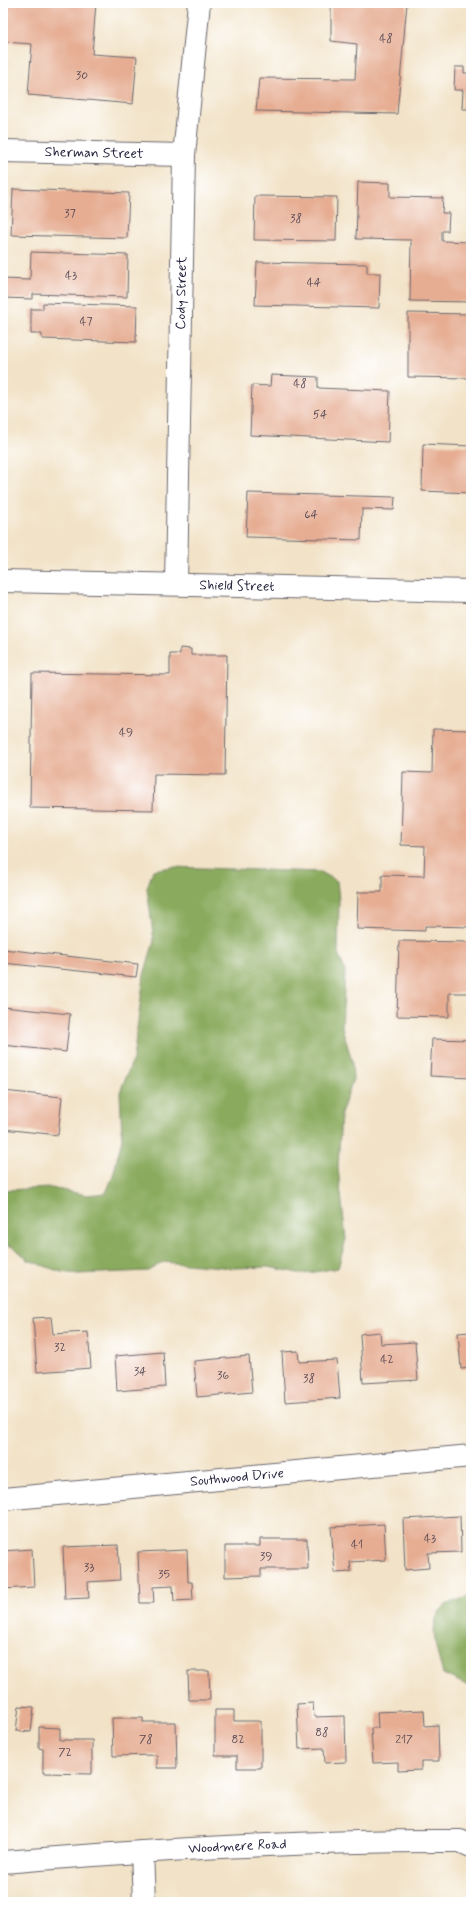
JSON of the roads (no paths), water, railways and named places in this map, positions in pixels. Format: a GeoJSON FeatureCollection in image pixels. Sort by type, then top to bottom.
{"type":"FeatureCollection","features":[{"type":"Feature","properties":{"kind":"street","name":"Cody Street"},"geometry":{"type":"LineString","coordinates":[[176,584],[184,155],[199,3]]}},
{"type":"Feature","properties":{"kind":"street","name":"Sherman Street"},"geometry":{"type":"LineString","coordinates":[[3,151],[184,155]]}},
{"type":"Feature","properties":{"kind":"street","name":"Shield Street"},"geometry":{"type":"LineString","coordinates":[[3,581],[471,591]]}},
{"type":"Feature","properties":{"kind":"street","name":"Southwood Drive"},"geometry":{"type":"LineString","coordinates":[[3,1499],[471,1456]]}},
{"type":"Feature","properties":{"kind":"street","name":"Woodmere Road"},"geometry":{"type":"LineString","coordinates":[[3,1862],[316,1842],[460,1841],[471,1846]]}},
{"type":"Feature","properties":{"kind":"street"},"geometry":{"type":"LineString","coordinates":[[142,1852],[144,1902]]}}]}
